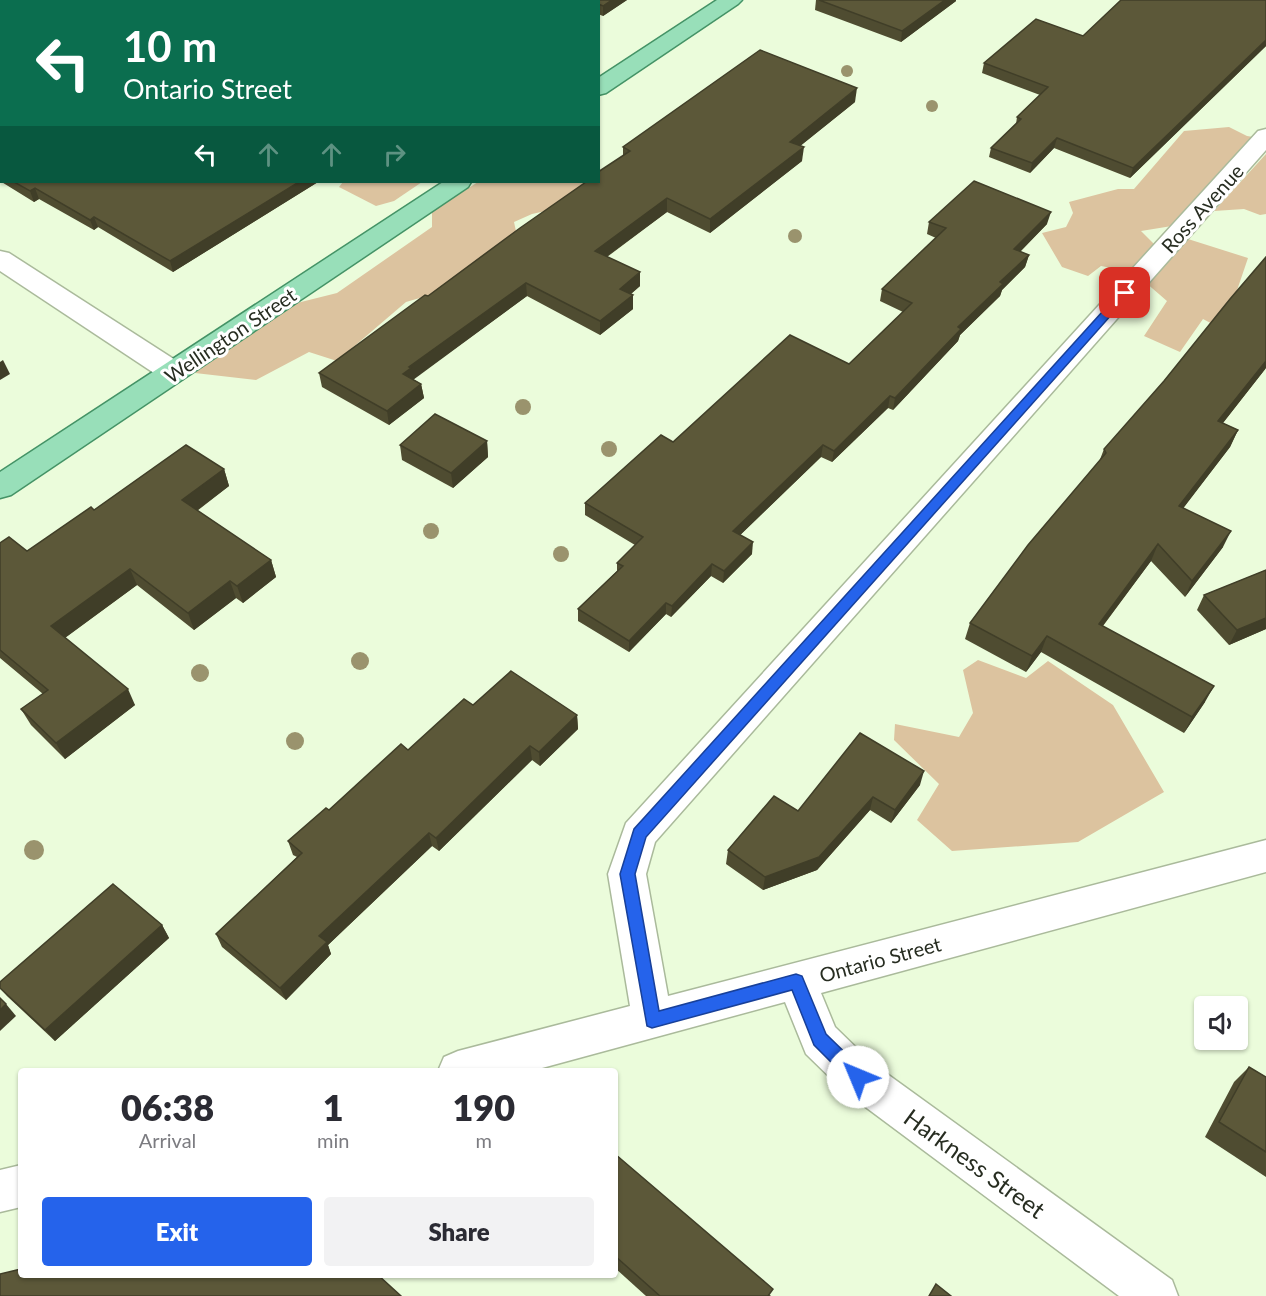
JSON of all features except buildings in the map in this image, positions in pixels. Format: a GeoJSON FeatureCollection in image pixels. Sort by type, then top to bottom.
{"type":"FeatureCollection","features":[{"type":"Feature","properties":{"kind":"main road"},"geometry":{"type":"LineString","coordinates":[[600,87],[731,0]]}},
{"type":"Feature","properties":{"kind":"main road","name":"Wellington Street"},"geometry":{"type":"LineString","coordinates":[[0,487],[457,183]]}},
{"type":"Feature","properties":{"kind":"street","name":"Ross Avenue"},"geometry":{"type":"LineString","coordinates":[[652,1020],[627,874],[639,834],[1266,136]]}},
{"type":"Feature","properties":{"kind":"street"},"geometry":{"type":"LineString","coordinates":[[0,259],[173,372]]}},
{"type":"Feature","properties":{"kind":"street","name":"Ontario Street"},"geometry":{"type":"LineString","coordinates":[[470,1068],[1266,856]]}},
{"type":"Feature","properties":{"kind":"street","name":"Harkness Street"},"geometry":{"type":"LineString","coordinates":[[796,982],[820,1040],[858,1077],[1156,1296]]}},
{"type":"Feature","properties":{"kind":"street"},"geometry":{"type":"LineString","coordinates":[[0,1191],[18,1187]]}},
{"type":"Feature","properties":{"kind":"shaded area"},"geometry":{"type":"Polygon","coordinates":[[[1229,127],[1247,136],[1266,139],[1178,225],[1141,231],[1166,256],[1147,275],[1101,266],[1088,276],[1062,267],[1042,233],[1066,227],[1073,213],[1069,202],[1118,189],[1134,189],[1184,131],[1229,127]]]}},
{"type":"Feature","properties":{"kind":"shaded area"},"geometry":{"type":"Polygon","coordinates":[[[1266,154],[1266,214],[1260,215],[1244,209],[1214,211],[1266,154]]]}},
{"type":"Feature","properties":{"kind":"shaded area"},"geometry":{"type":"Polygon","coordinates":[[[342,183],[421,183],[394,201],[376,206],[339,187],[342,183]]]}},
{"type":"Feature","properties":{"kind":"shaded area"},"geometry":{"type":"Polygon","coordinates":[[[476,183],[593,183],[568,206],[532,214],[514,222],[517,236],[454,288],[406,302],[337,361],[309,352],[256,380],[195,373],[207,360],[297,303],[337,293],[432,227],[432,211],[476,183]]]}},
{"type":"Feature","properties":{"kind":"shaded area"},"geometry":{"type":"Polygon","coordinates":[[[1188,239],[1248,258],[1231,308],[1218,327],[1203,319],[1180,352],[1144,336],[1167,301],[1145,282],[1188,239]]]}},
{"type":"Feature","properties":{"kind":"shaded area"},"geometry":{"type":"Polygon","coordinates":[[[978,660],[1026,678],[1048,661],[1113,705],[1164,792],[1078,842],[952,851],[917,820],[939,784],[894,740],[895,724],[959,737],[973,713],[963,670],[978,660]]]}},
{"type":"Feature","properties":{"kind":"route"},"geometry":{"type":"LineString","coordinates":[[858,1077],[820,1040],[796,982],[652,1020],[627,874],[639,834],[1125,293]]}}]}
